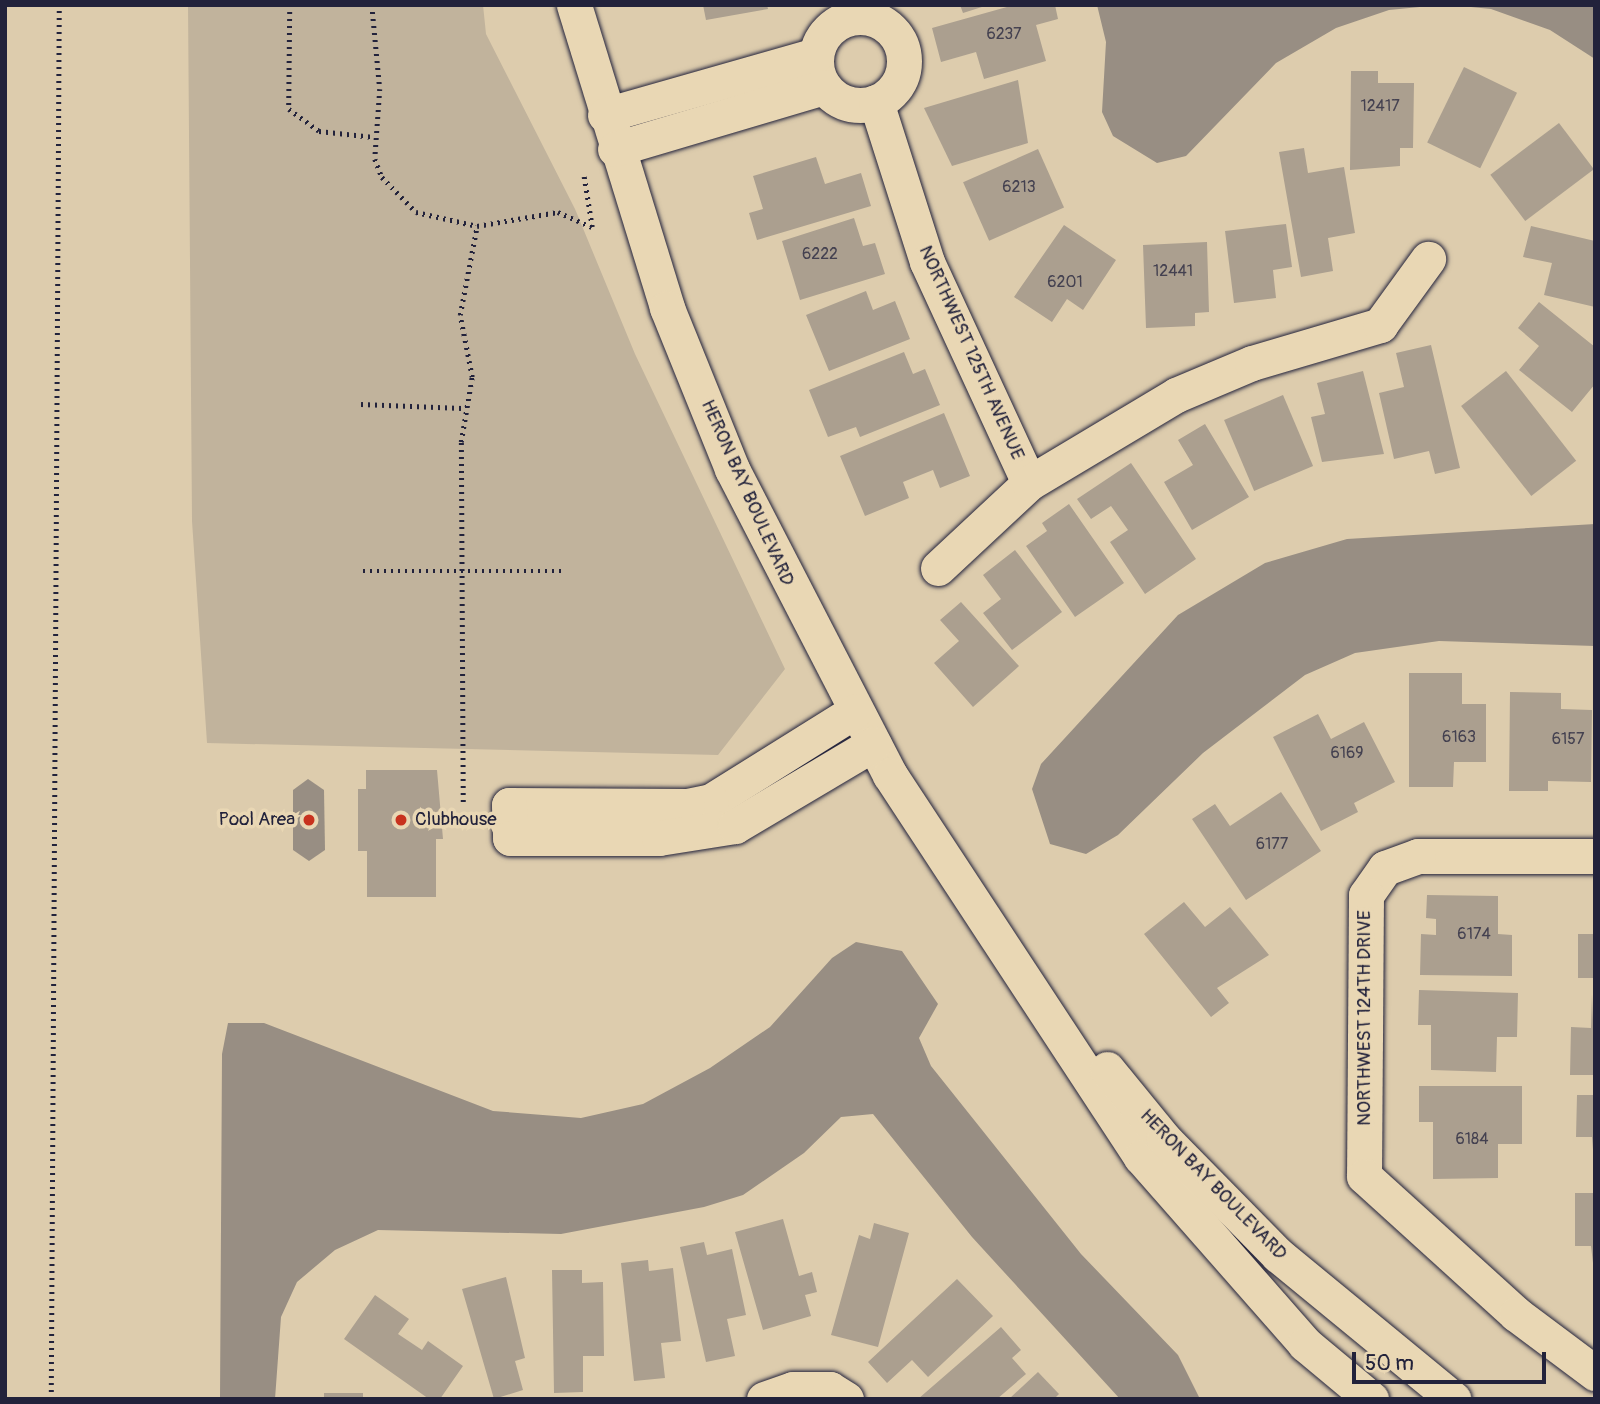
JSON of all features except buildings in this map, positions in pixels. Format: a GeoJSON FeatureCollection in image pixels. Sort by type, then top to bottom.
{"type":"FeatureCollection","features":[{"type":"Feature","properties":{"kind":"street","name":"HERON BAY BOULEVARD"},"geometry":{"type":"LineString","coordinates":[[573,5],[615,149],[667,308],[732,469],[873,744],[1141,1157],[1306,1344],[1371,1399]]}},
{"type":"Feature","properties":{"kind":"street"},"geometry":{"type":"LineString","coordinates":[[847,11],[878,20],[902,47],[898,83],[876,102],[847,103],[820,71],[825,33],[847,11]]}},
{"type":"Feature","properties":{"kind":"street"},"geometry":{"type":"LineString","coordinates":[[605,115],[820,71]]}},
{"type":"Feature","properties":{"kind":"street"},"geometry":{"type":"LineString","coordinates":[[615,149],[820,71]]}},
{"type":"Feature","properties":{"kind":"street","name":"NORTHWEST 125TH AVENUE"},"geometry":{"type":"LineString","coordinates":[[876,102],[927,262],[1029,483]]}},
{"type":"Feature","properties":{"kind":"street"},"geometry":{"type":"LineString","coordinates":[[938,568],[1029,483],[1176,395],[1252,363],[1380,325],[1428,259]]}},
{"type":"Feature","properties":{"kind":"street"},"geometry":{"type":"LineString","coordinates":[[855,711],[711,801],[687,806],[509,821],[659,838],[735,826],[873,744]]}},
{"type":"Feature","properties":{"kind":"street","name":"NORTHWEST 124TH DRIVE"},"geometry":{"type":"LineString","coordinates":[[1595,856],[1418,856],[1385,868],[1366,895],[1364,1176],[1516,1314],[1595,1373]]}},
{"type":"Feature","properties":{"kind":"street","name":"HERON BAY BOULEVARD"},"geometry":{"type":"LineString","coordinates":[[1002,942],[1164,1139],[1278,1255],[1453,1399]]}},
{"type":"Feature","properties":{"kind":"street"},"geometry":{"type":"LineString","coordinates":[[764,1399],[793,1389],[838,1394]]}},
{"type":"Feature","properties":{"kind":"path"},"geometry":{"type":"LineString","coordinates":[[51,1399],[59,5]]}},
{"type":"Feature","properties":{"kind":"path"},"geometry":{"type":"LineString","coordinates":[[290,5],[289,109],[318,131],[373,137]]}},
{"type":"Feature","properties":{"kind":"path"},"geometry":{"type":"LineString","coordinates":[[372,5],[380,89],[373,137],[382,177],[416,212],[477,226],[534,212],[558,212],[592,228],[584,177]]}},
{"type":"Feature","properties":{"kind":"path"},"geometry":{"type":"LineString","coordinates":[[463,802],[466,571],[462,408],[472,377],[460,315],[477,226]]}},
{"type":"Feature","properties":{"kind":"path"},"geometry":{"type":"LineString","coordinates":[[361,404],[462,408]]}},
{"type":"Feature","properties":{"kind":"path"},"geometry":{"type":"LineString","coordinates":[[363,571],[562,570]]}},
{"type":"Feature","properties":{"kind":"shaded area"},"geometry":{"type":"Polygon","coordinates":[[[188,5],[483,5],[486,34],[575,209],[635,354],[785,669],[718,755],[207,743],[192,521],[188,5]]]}},
{"type":"Feature","properties":{"kind":"shaded area"},"geometry":{"type":"Polygon","coordinates":[[[1097,5],[1440,5],[1389,10],[1336,28],[1276,63],[1186,156],[1157,163],[1113,136],[1102,112],[1106,42],[1097,5]]]}},
{"type":"Feature","properties":{"kind":"shaded area"},"geometry":{"type":"Polygon","coordinates":[[[1451,5],[1595,5],[1595,59],[1550,30],[1491,9],[1451,5]]]}},
{"type":"Feature","properties":{"kind":"shaded area"},"geometry":{"type":"Polygon","coordinates":[[[1595,524],[1595,646],[1439,641],[1355,653],[1305,675],[1203,753],[1118,835],[1086,854],[1050,844],[1032,789],[1041,764],[1178,615],[1265,563],[1347,539],[1595,524]]]}},
{"type":"Feature","properties":{"kind":"shaded area","name":"Pool Area"},"geometry":{"type":"Polygon","coordinates":[[[308,779],[324,790],[325,850],[309,861],[293,850],[293,790],[308,779]]]}},
{"type":"Feature","properties":{"kind":"shaded area"},"geometry":{"type":"Polygon","coordinates":[[[856,942],[902,951],[938,1004],[919,1038],[931,1066],[1081,1254],[1178,1355],[1200,1399],[1120,1399],[972,1237],[873,1114],[841,1117],[804,1153],[743,1195],[704,1207],[561,1234],[378,1230],[335,1250],[297,1282],[281,1317],[275,1399],[220,1399],[222,1054],[228,1023],[264,1023],[493,1111],[581,1118],[643,1104],[710,1068],[770,1027],[832,958],[856,942]]]}},
{"type":"Feature","properties":{"kind":"place","name":"Pool Area"},"geometry":{"type":"Point","coordinates":[309,820]}},
{"type":"Feature","properties":{"kind":"place","name":"Clubhouse"},"geometry":{"type":"Point","coordinates":[401,820]}}]}
